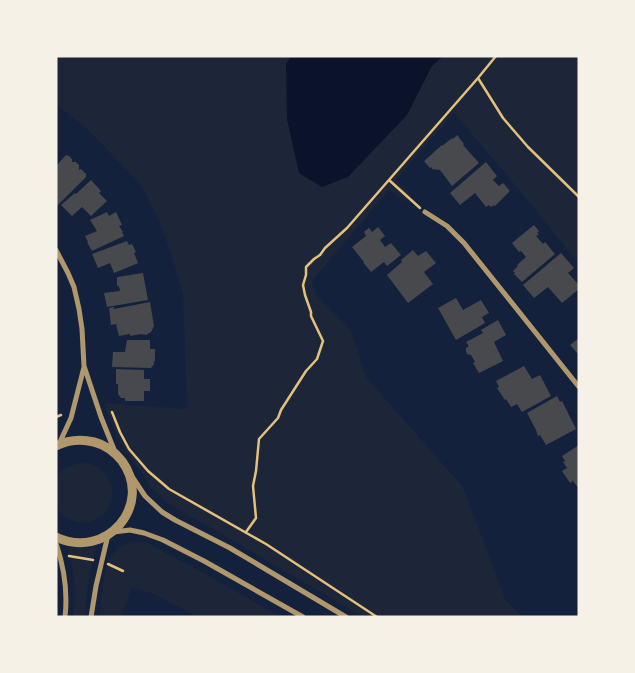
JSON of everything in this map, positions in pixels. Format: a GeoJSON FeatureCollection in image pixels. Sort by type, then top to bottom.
{"type":"FeatureCollection","features":[{"type":"Feature","properties":{"kind":"street"},"geometry":{"type":"LineString","coordinates":[[424,212],[447,226],[464,243],[579,387]]}},
{"type":"Feature","properties":{"kind":"street"},"geometry":{"type":"LineString","coordinates":[[56,251],[68,273],[76,294],[82,329],[84,366],[101,417],[116,454],[145,496],[162,512],[175,520],[230,548],[346,617]]}},
{"type":"Feature","properties":{"kind":"street"},"geometry":{"type":"LineString","coordinates":[[58,445],[71,418],[84,366]]}},
{"type":"Feature","properties":{"kind":"street"},"geometry":{"type":"LineString","coordinates":[[58,445],[69,441],[89,441],[104,446],[116,454]]}},
{"type":"Feature","properties":{"kind":"street"},"geometry":{"type":"LineString","coordinates":[[91,617],[96,586],[110,534],[124,519],[131,503],[132,485],[127,468]]}},
{"type":"Feature","properties":{"kind":"street"},"geometry":{"type":"LineString","coordinates":[[56,537],[75,543],[86,543],[110,534],[130,530],[144,533],[163,540],[204,561],[303,617]]}},
{"type":"Feature","properties":{"kind":"street"},"geometry":{"type":"LineString","coordinates":[[56,543],[65,579],[65,617]]}},
{"type":"Feature","properties":{"kind":"path"},"geometry":{"type":"LineString","coordinates":[[246,532],[256,518],[253,486],[259,438],[278,418],[281,410],[306,371],[317,359],[321,350],[323,341],[311,316],[303,284],[306,267],[347,228],[496,56]]}},
{"type":"Feature","properties":{"kind":"path"},"geometry":{"type":"LineString","coordinates":[[478,78],[503,118],[528,148],[579,197]]}},
{"type":"Feature","properties":{"kind":"path"},"geometry":{"type":"LineString","coordinates":[[389,180],[424,212]]}},
{"type":"Feature","properties":{"kind":"path"},"geometry":{"type":"LineString","coordinates":[[112,412],[129,449],[169,489],[266,544],[377,617]]}},
{"type":"Feature","properties":{"kind":"path"},"geometry":{"type":"LineString","coordinates":[[56,417],[61,415]]}},
{"type":"Feature","properties":{"kind":"path"},"geometry":{"type":"LineString","coordinates":[[61,557],[69,556],[102,562],[123,571]]}},
{"type":"Feature","properties":{"kind":"shaded area"},"geometry":{"type":"Polygon","coordinates":[[[56,56],[579,56],[579,264],[454,113],[396,180],[412,195],[406,202],[389,190],[312,281],[315,294],[351,330],[366,377],[463,487],[506,601],[523,617],[363,617],[177,509],[153,490],[121,444],[104,403],[187,409],[183,294],[159,220],[141,185],[87,129],[56,104],[56,56]]]}},
{"type":"Feature","properties":{"kind":"shaded area"},"geometry":{"type":"Polygon","coordinates":[[[291,56],[443,56],[432,66],[407,115],[348,177],[322,187],[299,173],[287,119],[286,64],[291,56]]]}},
{"type":"Feature","properties":{"kind":"shaded area"},"geometry":{"type":"Polygon","coordinates":[[[81,463],[92,464],[99,468],[108,478],[112,491],[112,497],[107,510],[94,521],[82,523],[71,520],[61,514],[56,502],[58,475],[66,468],[81,463]]]}},
{"type":"Feature","properties":{"kind":"shaded area"},"geometry":{"type":"Polygon","coordinates":[[[131,541],[148,543],[281,617],[198,617],[154,594],[131,587],[122,617],[99,617],[106,569],[116,550],[131,541]]]}},
{"type":"Feature","properties":{"kind":"shaded area"},"geometry":{"type":"Polygon","coordinates":[[[68,547],[96,548],[90,570],[84,617],[73,617],[74,582],[68,547]]]}},
{"type":"Feature","properties":{"kind":"building"},"geometry":{"type":"Polygon","coordinates":[[[457,135],[479,163],[452,186],[440,170],[432,169],[424,161],[457,135]]]}},
{"type":"Feature","properties":{"kind":"building"},"geometry":{"type":"Polygon","coordinates":[[[66,155],[72,159],[72,162],[76,162],[79,165],[79,170],[81,169],[86,174],[86,177],[58,205],[56,204],[56,166],[66,155]]]}},
{"type":"Feature","properties":{"kind":"building"},"geometry":{"type":"Polygon","coordinates":[[[486,162],[497,176],[493,180],[499,186],[503,183],[510,191],[495,206],[491,207],[489,205],[486,207],[475,193],[460,205],[450,193],[486,162]]]}},
{"type":"Feature","properties":{"kind":"building"},"geometry":{"type":"Polygon","coordinates":[[[91,180],[101,191],[99,193],[107,201],[91,216],[82,207],[72,216],[61,205],[91,180]]]}},
{"type":"Feature","properties":{"kind":"building"},"geometry":{"type":"Polygon","coordinates":[[[107,212],[109,216],[116,212],[122,225],[119,226],[124,236],[92,251],[85,236],[97,231],[90,220],[107,212]]]}},
{"type":"Feature","properties":{"kind":"building"},"geometry":{"type":"Polygon","coordinates":[[[534,225],[539,231],[537,233],[539,234],[536,236],[543,244],[545,242],[555,254],[522,282],[513,271],[526,257],[512,243],[534,225]]]}},
{"type":"Feature","properties":{"kind":"building"},"geometry":{"type":"Polygon","coordinates":[[[378,227],[385,236],[380,240],[385,247],[391,243],[401,255],[387,266],[384,262],[371,272],[352,247],[366,236],[364,232],[369,228],[372,232],[378,227]]]}},
{"type":"Feature","properties":{"kind":"building"},"geometry":{"type":"Polygon","coordinates":[[[127,241],[129,245],[132,244],[136,252],[134,253],[138,263],[114,273],[110,263],[98,268],[92,254],[127,241]]]}},
{"type":"Feature","properties":{"kind":"building"},"geometry":{"type":"Polygon","coordinates":[[[413,250],[418,256],[426,251],[436,263],[424,272],[433,284],[408,303],[387,275],[413,250]]]}},
{"type":"Feature","properties":{"kind":"building"},"geometry":{"type":"Polygon","coordinates":[[[561,253],[574,268],[568,273],[579,285],[579,289],[562,303],[548,287],[534,298],[523,285],[561,253]]]}},
{"type":"Feature","properties":{"kind":"building"},"geometry":{"type":"Polygon","coordinates":[[[143,273],[148,300],[107,307],[104,293],[120,291],[117,285],[117,277],[143,273]]]}},
{"type":"Feature","properties":{"kind":"building"},"geometry":{"type":"Polygon","coordinates":[[[456,298],[463,310],[481,300],[489,313],[482,317],[485,323],[456,340],[438,308],[456,298]]]}},
{"type":"Feature","properties":{"kind":"building"},"geometry":{"type":"Polygon","coordinates":[[[150,302],[154,326],[151,332],[146,335],[130,336],[130,334],[119,336],[116,324],[111,325],[109,308],[114,307],[114,309],[150,302]]]}},
{"type":"Feature","properties":{"kind":"building"},"geometry":{"type":"Polygon","coordinates":[[[498,320],[506,335],[494,342],[503,361],[479,373],[471,355],[467,354],[466,348],[469,346],[466,342],[483,333],[481,330],[498,320]]]}},
{"type":"Feature","properties":{"kind":"building"},"geometry":{"type":"Polygon","coordinates":[[[579,338],[579,355],[570,345],[579,338]]]}},
{"type":"Feature","properties":{"kind":"building"},"geometry":{"type":"Polygon","coordinates":[[[127,340],[150,340],[150,349],[155,349],[155,361],[151,368],[112,367],[113,352],[125,352],[127,340]]]}},
{"type":"Feature","properties":{"kind":"building"},"geometry":{"type":"Polygon","coordinates":[[[524,366],[532,379],[540,375],[551,396],[522,412],[517,404],[511,407],[505,400],[497,388],[499,387],[496,381],[524,366]]]}},
{"type":"Feature","properties":{"kind":"building"},"geometry":{"type":"Polygon","coordinates":[[[116,369],[144,370],[144,379],[150,379],[150,391],[144,391],[144,401],[125,401],[125,398],[121,398],[118,394],[118,384],[116,384],[116,369]]]}},
{"type":"Feature","properties":{"kind":"building"},"geometry":{"type":"Polygon","coordinates":[[[557,396],[560,402],[562,401],[576,429],[546,445],[540,435],[538,436],[527,413],[557,396]]]}},
{"type":"Feature","properties":{"kind":"building"},"geometry":{"type":"Polygon","coordinates":[[[579,445],[579,489],[573,481],[570,483],[562,471],[567,468],[562,456],[579,445]]]}}]}
